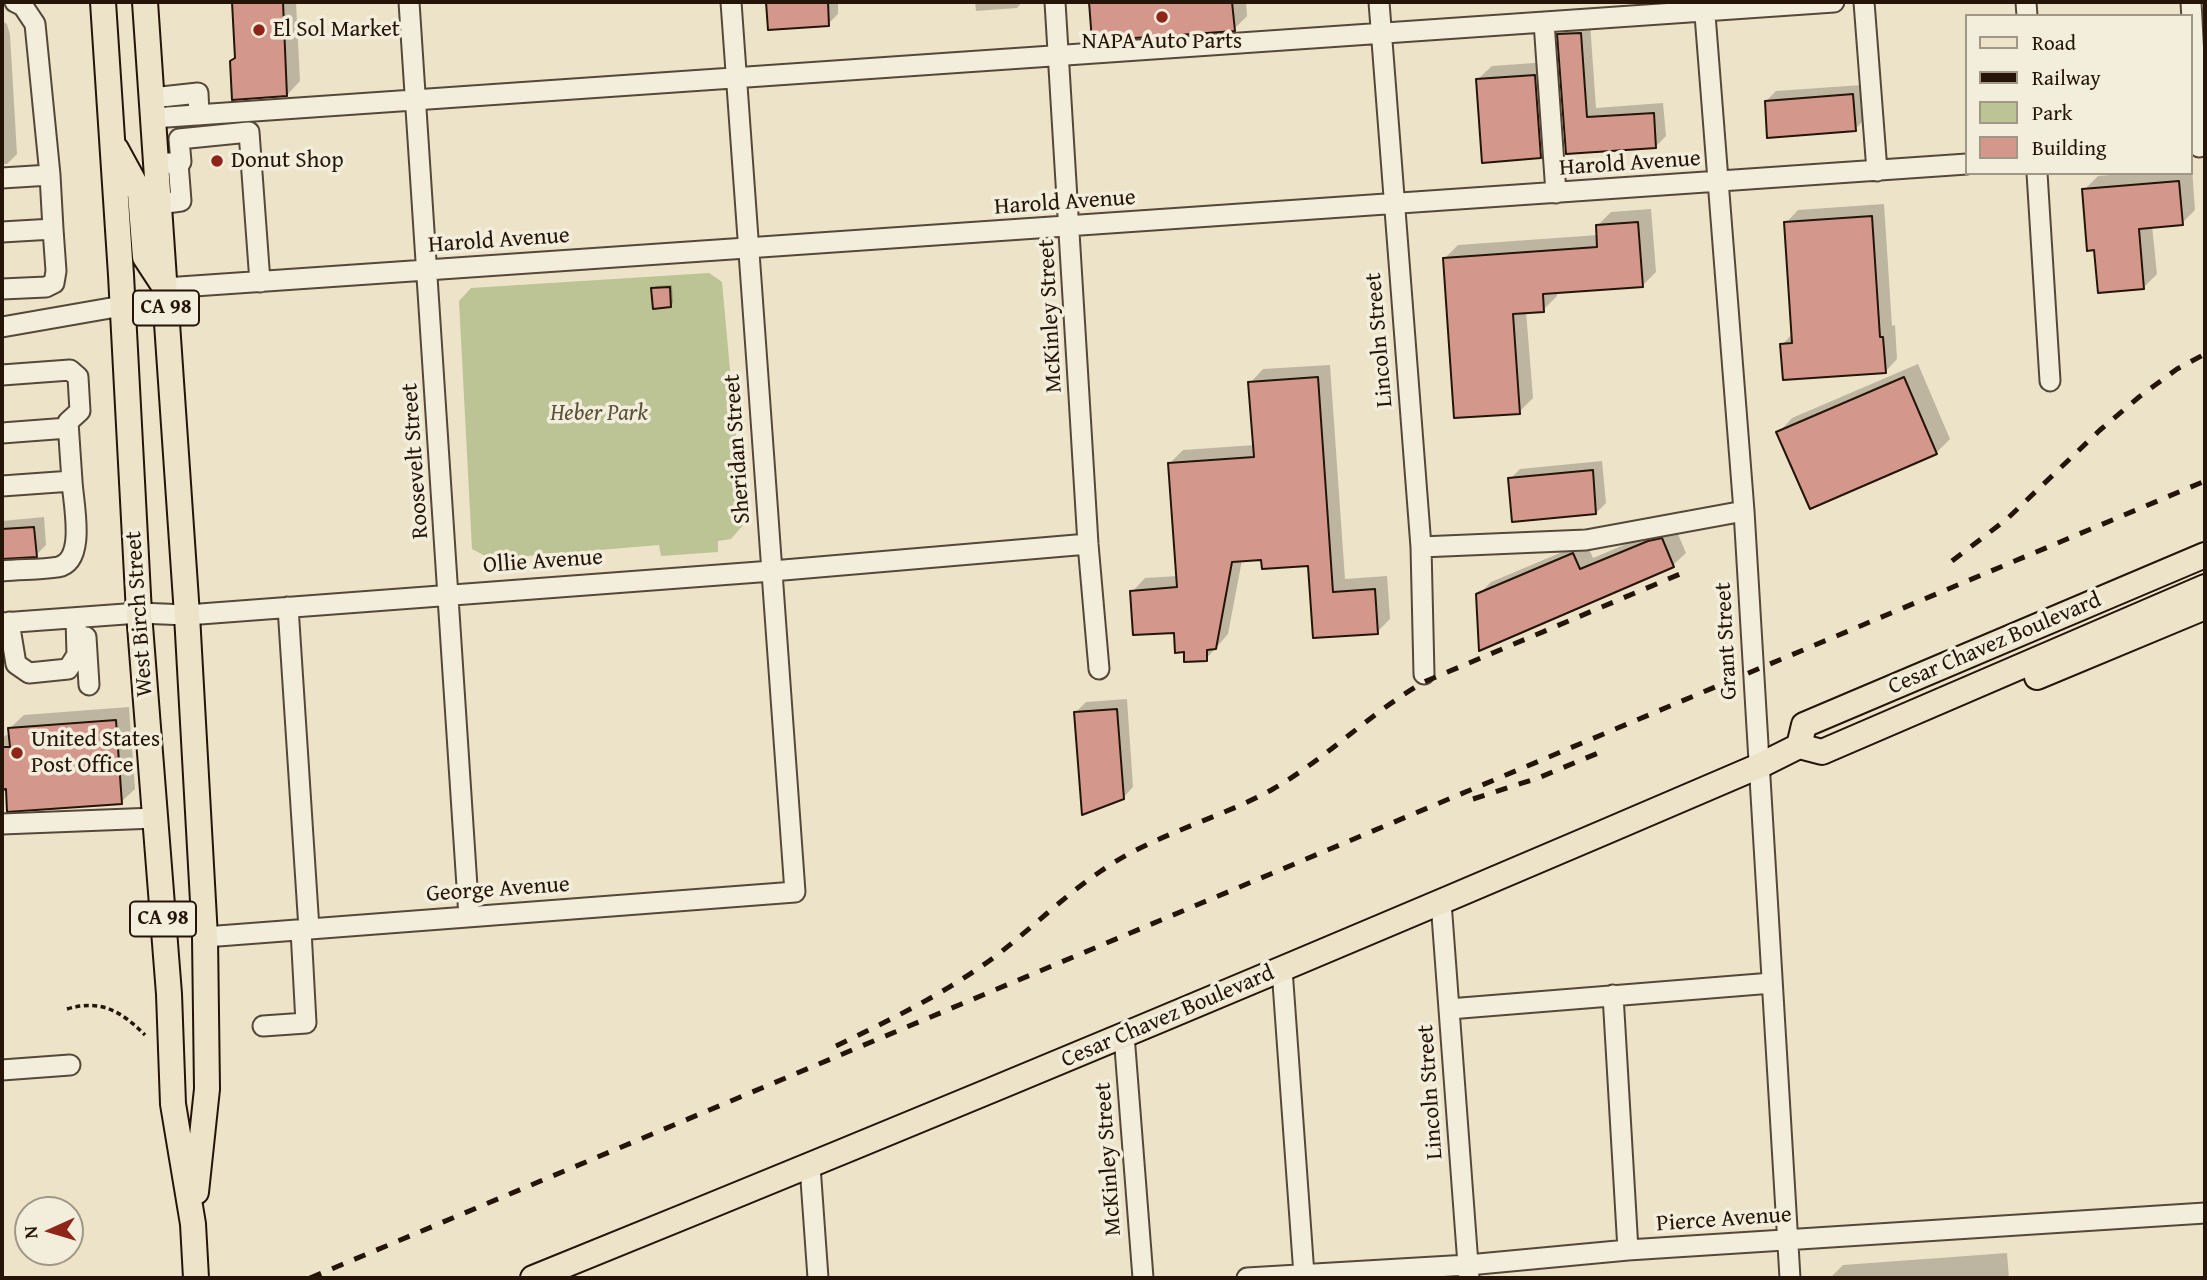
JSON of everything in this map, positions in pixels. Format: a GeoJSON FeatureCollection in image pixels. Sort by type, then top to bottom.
{"type":"FeatureCollection","features":[{"type":"Feature","properties":{"kind":"main road","name":"West Birch Street"},"geometry":{"type":"LineString","coordinates":[[103,2],[139,613],[169,994],[173,1104],[193,1224],[197,1278]]}},
{"type":"Feature","properties":{"kind":"main road","name":"West Birch Street"},"geometry":{"type":"LineString","coordinates":[[145,2],[153,108],[167,163],[159,204],[187,615],[205,937],[207,1089],[193,1224]]}},
{"type":"Feature","properties":{"kind":"main road"},"geometry":{"type":"LineString","coordinates":[[112,143],[140,193],[145,257],[165,288]]}},
{"type":"Feature","properties":{"kind":"main road","name":"Cesar Chavez Boulevard"},"geometry":{"type":"LineString","coordinates":[[1799,746],[1804,724],[2205,555]]}},
{"type":"Feature","properties":{"kind":"main road","name":"Cesar Chavez Boulevard"},"geometry":{"type":"LineString","coordinates":[[533,1278],[810,1166],[1282,969],[1759,766],[1799,746],[1822,752],[2205,587]]}},
{"type":"Feature","properties":{"kind":"main road"},"geometry":{"type":"LineString","coordinates":[[1963,691],[1995,695],[2205,607]]}},
{"type":"Feature","properties":{"kind":"street"},"geometry":{"type":"LineString","coordinates":[[2,289],[46,287],[54,283],[56,271],[50,175],[35,24],[23,6],[15,2]]}},
{"type":"Feature","properties":{"kind":"street","name":"Roosevelt Street"},"geometry":{"type":"LineString","coordinates":[[409,2],[469,917]]}},
{"type":"Feature","properties":{"kind":"street","name":"Sheridan Street"},"geometry":{"type":"LineString","coordinates":[[731,2],[795,892]]}},
{"type":"Feature","properties":{"kind":"street","name":"McKinley Street"},"geometry":{"type":"LineString","coordinates":[[1055,2],[1088,544],[1099,669]]}},
{"type":"Feature","properties":{"kind":"street","name":"Lincoln Street"},"geometry":{"type":"LineString","coordinates":[[1379,2],[1421,547],[1424,674]]}},
{"type":"Feature","properties":{"kind":"street"},"geometry":{"type":"LineString","coordinates":[[153,108],[199,115],[1544,22],[1704,6],[1834,2]]}},
{"type":"Feature","properties":{"kind":"street"},"geometry":{"type":"LineString","coordinates":[[1864,2],[1877,171]]}},
{"type":"Feature","properties":{"kind":"street","name":"Grant Street"},"geometry":{"type":"LineString","coordinates":[[1704,6],[1744,511],[1790,1278]]}},
{"type":"Feature","properties":{"kind":"street"},"geometry":{"type":"LineString","coordinates":[[1544,22],[1556,193]]}},
{"type":"Feature","properties":{"kind":"street"},"geometry":{"type":"LineString","coordinates":[[2193,38],[2199,147]]}},
{"type":"Feature","properties":{"kind":"street"},"geometry":{"type":"LineString","coordinates":[[167,163],[181,162],[179,139],[249,132],[260,282]]}},
{"type":"Feature","properties":{"kind":"street","name":"Harold Avenue"},"geometry":{"type":"LineString","coordinates":[[165,288],[1966,164]]}},
{"type":"Feature","properties":{"kind":"street"},"geometry":{"type":"LineString","coordinates":[[2,178],[50,175]]}},
{"type":"Feature","properties":{"kind":"street"},"geometry":{"type":"LineString","coordinates":[[2037,175],[2050,381]]}},
{"type":"Feature","properties":{"kind":"street"},"geometry":{"type":"LineString","coordinates":[[2,232],[53,229]]}},
{"type":"Feature","properties":{"kind":"street"},"geometry":{"type":"LineString","coordinates":[[2,327],[122,306]]}},
{"type":"Feature","properties":{"kind":"street"},"geometry":{"type":"LineString","coordinates":[[2,375],[71,370],[78,377],[80,411],[70,418],[68,428],[77,543],[72,558],[61,566],[2,571]]}},
{"type":"Feature","properties":{"kind":"street"},"geometry":{"type":"LineString","coordinates":[[2,433],[68,428]]}},
{"type":"Feature","properties":{"kind":"street"},"geometry":{"type":"LineString","coordinates":[[2,486],[72,481]]}},
{"type":"Feature","properties":{"kind":"street"},"geometry":{"type":"LineString","coordinates":[[1421,547],[1586,540],[1744,511]]}},
{"type":"Feature","properties":{"kind":"street","name":"Ollie Avenue"},"geometry":{"type":"LineString","coordinates":[[5,622],[139,613],[187,615],[1088,544]]}},
{"type":"Feature","properties":{"kind":"street"},"geometry":{"type":"LineString","coordinates":[[263,1026],[306,1023],[305,930],[288,607]]}},
{"type":"Feature","properties":{"kind":"street"},"geometry":{"type":"LineString","coordinates":[[5,622],[16,664],[29,673],[68,669],[77,655],[80,617]]}},
{"type":"Feature","properties":{"kind":"street"},"geometry":{"type":"LineString","coordinates":[[80,617],[89,685]]}},
{"type":"Feature","properties":{"kind":"street"},"geometry":{"type":"LineString","coordinates":[[2,824],[155,818]]}},
{"type":"Feature","properties":{"kind":"street","name":"George Avenue"},"geometry":{"type":"LineString","coordinates":[[205,937],[795,892]]}},
{"type":"Feature","properties":{"kind":"street","name":"Lincoln Street"},"geometry":{"type":"LineString","coordinates":[[1441,902],[1469,1271]]}},
{"type":"Feature","properties":{"kind":"street"},"geometry":{"type":"LineString","coordinates":[[1282,969],[1304,1275]]}},
{"type":"Feature","properties":{"kind":"street"},"geometry":{"type":"LineString","coordinates":[[1449,1009],[1772,983]]}},
{"type":"Feature","properties":{"kind":"street"},"geometry":{"type":"LineString","coordinates":[[1613,995],[1628,1250]]}},
{"type":"Feature","properties":{"kind":"street","name":"McKinley Street"},"geometry":{"type":"LineString","coordinates":[[1124,1035],[1143,1278]]}},
{"type":"Feature","properties":{"kind":"street"},"geometry":{"type":"LineString","coordinates":[[2,1070],[70,1065]]}},
{"type":"Feature","properties":{"kind":"street"},"geometry":{"type":"LineString","coordinates":[[810,1166],[818,1278]]}},
{"type":"Feature","properties":{"kind":"street","name":"Pierce Avenue"},"geometry":{"type":"LineString","coordinates":[[1247,1278],[1469,1271],[1628,1250],[2205,1213]]}},
{"type":"Feature","properties":{"kind":"path"},"geometry":{"type":"LineString","coordinates":[[67,1009],[83,1004],[112,1010],[130,1020],[145,1035]]}},
{"type":"Feature","properties":{"kind":"green space","name":"Heber Park"},"geometry":{"type":"Polygon","coordinates":[[[709,273],[722,282],[744,524],[731,539],[718,541],[718,552],[661,556],[659,545],[491,559],[472,549],[459,301],[471,288],[709,273]]]}},
{"type":"Feature","properties":{"kind":"building","name":"El Sol Market"},"geometry":{"type":"Polygon","coordinates":[[[232,2],[283,2],[287,96],[232,100],[230,61],[235,58],[232,2]]]}},
{"type":"Feature","properties":{"kind":"building"},"geometry":{"type":"Polygon","coordinates":[[[766,2],[828,2],[829,26],[768,30],[766,2]]]}},
{"type":"Feature","properties":{"kind":"building","name":"NAPA Auto Parts"},"geometry":{"type":"Polygon","coordinates":[[[1089,2],[1232,2],[1235,31],[1092,41],[1089,2]]]}},
{"type":"Feature","properties":{"kind":"building"},"geometry":{"type":"Polygon","coordinates":[[[1581,33],[1587,117],[1654,113],[1656,148],[1566,154],[1557,34],[1581,33]]]}},
{"type":"Feature","properties":{"kind":"building"},"geometry":{"type":"Polygon","coordinates":[[[1535,75],[1541,158],[1482,163],[1476,79],[1535,75]]]}},
{"type":"Feature","properties":{"kind":"building"},"geometry":{"type":"Polygon","coordinates":[[[1853,94],[1856,131],[1767,138],[1765,101],[1853,94]]]}},
{"type":"Feature","properties":{"kind":"building"},"geometry":{"type":"Polygon","coordinates":[[[2179,181],[2183,225],[2139,229],[2144,289],[2098,293],[2094,250],[2087,251],[2082,189],[2179,181]]]}},
{"type":"Feature","properties":{"kind":"building"},"geometry":{"type":"Polygon","coordinates":[[[1872,216],[1880,337],[1883,337],[1886,373],[1783,380],[1780,344],[1792,343],[1784,222],[1872,216]]]}},
{"type":"Feature","properties":{"kind":"building"},"geometry":{"type":"Polygon","coordinates":[[[1638,222],[1643,287],[1543,294],[1544,312],[1513,314],[1520,414],[1454,418],[1443,258],[1597,247],[1596,225],[1638,222]]]}},
{"type":"Feature","properties":{"kind":"building"},"geometry":{"type":"Polygon","coordinates":[[[670,287],[671,307],[653,309],[651,288],[670,287]]]}},
{"type":"Feature","properties":{"kind":"building"},"geometry":{"type":"Polygon","coordinates":[[[1318,377],[1333,592],[1375,589],[1378,634],[1313,638],[1308,566],[1262,569],[1261,560],[1232,562],[1216,649],[1207,650],[1207,661],[1184,662],[1184,652],[1175,653],[1174,633],[1133,635],[1130,591],[1177,587],[1168,463],[1254,457],[1248,382],[1318,377]]]}},
{"type":"Feature","properties":{"kind":"building"},"geometry":{"type":"Polygon","coordinates":[[[1904,377],[1937,454],[1810,509],[1776,432],[1904,377]]]}},
{"type":"Feature","properties":{"kind":"building"},"geometry":{"type":"Polygon","coordinates":[[[1593,470],[1596,514],[1512,522],[1508,478],[1593,470]]]}},
{"type":"Feature","properties":{"kind":"building"},"geometry":{"type":"Polygon","coordinates":[[[34,527],[37,557],[2,559],[2,529],[34,527]]]}},
{"type":"Feature","properties":{"kind":"building"},"geometry":{"type":"Polygon","coordinates":[[[1662,538],[1674,567],[1479,651],[1476,594],[1573,553],[1580,569],[1648,541],[1662,538]]]}},
{"type":"Feature","properties":{"kind":"building"},"geometry":{"type":"Polygon","coordinates":[[[1117,709],[1124,799],[1082,815],[1074,712],[1117,709]]]}},
{"type":"Feature","properties":{"kind":"building"},"geometry":{"type":"Polygon","coordinates":[[[116,720],[122,804],[7,812],[6,789],[2,790],[2,747],[10,747],[8,728],[116,720]]]}},
{"type":"Feature","properties":{"kind":"railway"},"geometry":{"type":"LineString","coordinates":[[1952,561],[2007,519],[2100,430],[2139,397],[2177,369],[2205,354]]}},
{"type":"Feature","properties":{"kind":"railway"},"geometry":{"type":"LineString","coordinates":[[310,1278],[2205,481]]}},
{"type":"Feature","properties":{"kind":"railway"},"geometry":{"type":"LineString","coordinates":[[836,1046],[959,981],[1010,945],[1074,891],[1121,858],[1252,800],[1293,777],[1385,707],[1424,682],[1680,574]]}},
{"type":"Feature","properties":{"kind":"railway"},"geometry":{"type":"LineString","coordinates":[[1473,799],[1538,778],[1603,751]]}},
{"type":"Feature","properties":{"kind":"place","name":"NAPA Auto Parts"},"geometry":{"type":"Point","coordinates":[1162,17]}},
{"type":"Feature","properties":{"kind":"place","name":"El Sol Market"},"geometry":{"type":"Point","coordinates":[259,30]}},
{"type":"Feature","properties":{"kind":"place","name":"Donut Shop"},"geometry":{"type":"Point","coordinates":[217,161]}},
{"type":"Feature","properties":{"kind":"place","name":"United States Post Office"},"geometry":{"type":"Point","coordinates":[17,753]}}]}
